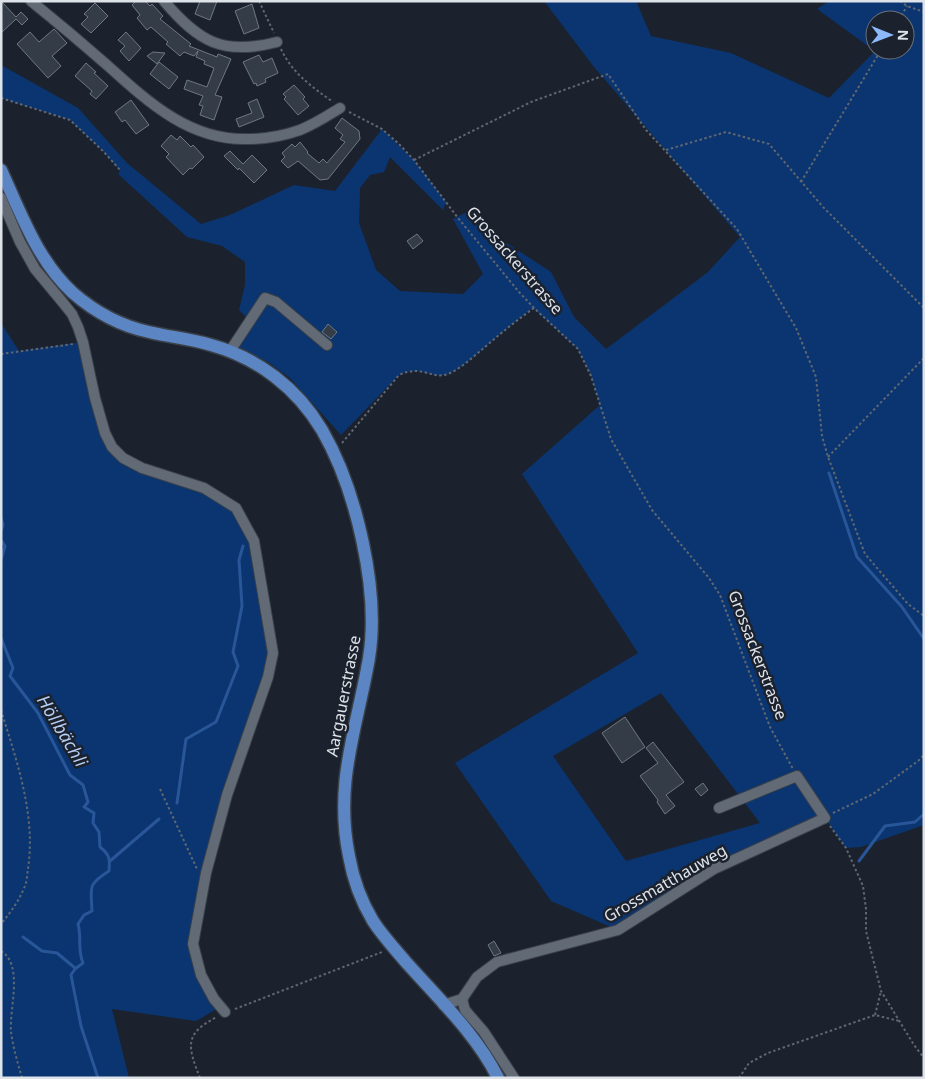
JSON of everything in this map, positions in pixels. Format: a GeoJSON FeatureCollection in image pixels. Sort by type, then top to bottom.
{"type":"FeatureCollection","features":[{"type":"Feature","properties":{"kind":"main road","name":"Aargauerstrasse"},"geometry":{"type":"LineString","coordinates":[[1,170],[30,234],[43,257],[64,284],[91,307],[133,328],[206,343],[230,351],[268,370],[284,383],[313,416],[334,453],[351,499],[357,522],[372,611],[369,657],[344,783],[346,836],[351,866],[361,898],[373,922],[479,1047],[498,1078]]}},
{"type":"Feature","properties":{"kind":"street"},"geometry":{"type":"LineString","coordinates":[[31,1],[151,104],[178,122],[196,130],[227,139],[265,139],[301,130],[340,108]]}},
{"type":"Feature","properties":{"kind":"street"},"geometry":{"type":"LineString","coordinates":[[164,1],[190,29],[218,44],[247,48],[277,42]]}},
{"type":"Feature","properties":{"kind":"street"},"geometry":{"type":"LineString","coordinates":[[1,198],[20,242],[35,269],[72,314],[83,342],[105,433],[112,447],[123,458],[142,468],[204,488],[236,508],[254,541],[273,653],[268,678],[227,796],[204,885],[194,944],[202,974],[214,999],[225,1012]]}},
{"type":"Feature","properties":{"kind":"street"},"geometry":{"type":"LineString","coordinates":[[230,351],[265,298],[276,302],[327,345]]}},
{"type":"Feature","properties":{"kind":"street"},"geometry":{"type":"LineString","coordinates":[[719,808],[797,776],[825,818]]}},
{"type":"Feature","properties":{"kind":"street","name":"Grossmatthauweg"},"geometry":{"type":"LineString","coordinates":[[462,998],[476,977],[497,962],[618,930],[714,869],[825,818]]}},
{"type":"Feature","properties":{"kind":"street"},"geometry":{"type":"LineString","coordinates":[[443,1004],[462,998],[465,1010],[484,1032],[514,1078]]}},
{"type":"Feature","properties":{"kind":"path","name":"Grossackerstrasse"},"geometry":{"type":"LineString","coordinates":[[260,1],[286,60],[303,80],[340,108],[382,129],[414,160],[458,218],[534,308],[578,349],[591,376],[611,439],[652,510],[710,578],[720,595],[770,727],[797,776]]}},
{"type":"Feature","properties":{"kind":"path"},"geometry":{"type":"LineString","coordinates":[[900,1],[907,6],[924,12]]}},
{"type":"Feature","properties":{"kind":"path"},"geometry":{"type":"LineString","coordinates":[[905,10],[907,6]]}},
{"type":"Feature","properties":{"kind":"path"},"geometry":{"type":"LineString","coordinates":[[801,182],[875,60]]}},
{"type":"Feature","properties":{"kind":"path"},"geometry":{"type":"LineString","coordinates":[[414,160],[531,102],[608,74],[646,130],[738,229],[796,328],[816,377],[822,436],[828,457],[865,554],[908,604],[924,616]]}},
{"type":"Feature","properties":{"kind":"path"},"geometry":{"type":"LineString","coordinates":[[1,98],[70,120],[121,171]]}},
{"type":"Feature","properties":{"kind":"path"},"geometry":{"type":"LineString","coordinates":[[665,151],[726,132],[769,144],[823,207],[924,308]]}},
{"type":"Feature","properties":{"kind":"path"},"geometry":{"type":"LineString","coordinates":[[334,453],[399,375],[416,370],[434,374],[446,374],[461,367],[534,308]]}},
{"type":"Feature","properties":{"kind":"path"},"geometry":{"type":"LineString","coordinates":[[1,354],[83,342]]}},
{"type":"Feature","properties":{"kind":"path"},"geometry":{"type":"LineString","coordinates":[[828,457],[924,358]]}},
{"type":"Feature","properties":{"kind":"path"},"geometry":{"type":"LineString","coordinates":[[1,710],[29,811],[30,856],[25,887],[14,908],[1,924]]}},
{"type":"Feature","properties":{"kind":"path"},"geometry":{"type":"LineString","coordinates":[[924,755],[873,794],[825,818],[846,848],[863,886],[866,931],[881,991],[924,1058]]}},
{"type":"Feature","properties":{"kind":"path"},"geometry":{"type":"LineString","coordinates":[[160,789],[204,885]]}},
{"type":"Feature","properties":{"kind":"path"},"geometry":{"type":"LineString","coordinates":[[200,1078],[190,1052],[194,1035],[206,1022],[225,1012],[394,948]]}},
{"type":"Feature","properties":{"kind":"path"},"geometry":{"type":"LineString","coordinates":[[1,951],[8,955],[14,972],[11,1032],[22,1078]]}},
{"type":"Feature","properties":{"kind":"path"},"geometry":{"type":"LineString","coordinates":[[875,1015],[881,991]]}},
{"type":"Feature","properties":{"kind":"path"},"geometry":{"type":"LineString","coordinates":[[739,1078],[748,1063],[768,1053],[875,1015],[899,1021]]}},
{"type":"Feature","properties":{"kind":"shaded area"},"geometry":{"type":"Polygon","coordinates":[[[544,1],[636,1],[651,36],[731,53],[829,98],[866,60],[915,60],[915,10],[865,10],[865,44],[817,9],[829,1],[924,1],[924,825],[861,847],[846,848],[825,818],[714,869],[618,930],[551,901],[455,763],[638,653],[522,474],[600,405],[591,376],[578,349],[533,308],[468,362],[448,374],[436,375],[414,371],[399,375],[341,435],[290,378],[268,362],[237,346],[249,320],[239,310],[245,285],[245,262],[222,246],[187,237],[118,174],[120,171],[103,151],[70,120],[1,98],[1,65],[78,108],[127,163],[201,224],[230,215],[294,185],[335,191],[382,129],[414,160],[446,202],[443,210],[390,157],[384,172],[370,175],[360,188],[359,223],[376,270],[400,291],[463,294],[483,274],[453,219],[471,210],[499,238],[551,272],[574,317],[606,349],[708,272],[740,237],[594,67],[544,1]],[[661,693],[553,756],[626,861],[760,823],[661,693]]]}},
{"type":"Feature","properties":{"kind":"shaded area"},"geometry":{"type":"Polygon","coordinates":[[[1,323],[19,351],[83,342],[105,433],[123,458],[204,488],[236,508],[254,541],[273,653],[227,795],[193,944],[202,975],[225,1012],[215,1010],[196,1021],[112,1009],[129,1078],[1,1078],[1,323]]]}},
{"type":"Feature","properties":{"kind":"building"},"geometry":{"type":"Polygon","coordinates":[[[1,1],[16,17],[21,12],[28,19],[22,25],[16,19],[1,33],[1,1]]]}},
{"type":"Feature","properties":{"kind":"building"},"geometry":{"type":"Polygon","coordinates":[[[136,1],[145,1],[150,6],[152,4],[163,16],[160,19],[191,44],[189,46],[217,57],[218,54],[231,59],[215,95],[222,97],[214,120],[200,115],[203,106],[199,105],[203,96],[184,89],[187,80],[207,87],[214,68],[204,64],[205,61],[196,57],[198,51],[194,56],[184,52],[180,56],[151,27],[147,30],[137,18],[140,15],[132,5],[136,1]]]}},
{"type":"Feature","properties":{"kind":"building"},"geometry":{"type":"Polygon","coordinates":[[[200,1],[217,1],[210,20],[195,14],[200,1]]]}},
{"type":"Feature","properties":{"kind":"building"},"geometry":{"type":"Polygon","coordinates":[[[95,3],[108,16],[91,33],[81,24],[88,17],[84,14],[95,3]]]}},
{"type":"Feature","properties":{"kind":"building"},"geometry":{"type":"Polygon","coordinates":[[[252,4],[259,28],[244,34],[235,11],[252,4]]]}},
{"type":"Feature","properties":{"kind":"building"},"geometry":{"type":"Polygon","coordinates":[[[54,29],[67,43],[52,56],[61,66],[48,78],[17,44],[30,32],[39,42],[54,29]]]}},
{"type":"Feature","properties":{"kind":"building"},"geometry":{"type":"Polygon","coordinates":[[[126,32],[141,48],[129,61],[120,51],[125,46],[118,40],[126,32]]]}},
{"type":"Feature","properties":{"kind":"building"},"geometry":{"type":"Polygon","coordinates":[[[153,52],[165,53],[157,64],[147,56],[153,52]]]}},
{"type":"Feature","properties":{"kind":"building"},"geometry":{"type":"Polygon","coordinates":[[[259,55],[263,62],[272,58],[278,73],[265,79],[266,82],[257,86],[256,83],[254,84],[243,62],[259,55]]]}},
{"type":"Feature","properties":{"kind":"building"},"geometry":{"type":"Polygon","coordinates":[[[159,62],[178,77],[169,89],[150,74],[159,62]]]}},
{"type":"Feature","properties":{"kind":"building"},"geometry":{"type":"Polygon","coordinates":[[[86,63],[108,86],[96,99],[90,94],[92,91],[75,76],[86,63]]]}},
{"type":"Feature","properties":{"kind":"building"},"geometry":{"type":"Polygon","coordinates":[[[294,85],[305,97],[303,99],[309,106],[298,115],[284,99],[286,97],[283,94],[294,85]]]}},
{"type":"Feature","properties":{"kind":"building"},"geometry":{"type":"Polygon","coordinates":[[[257,99],[264,117],[239,127],[236,119],[252,113],[248,103],[257,99]]]}},
{"type":"Feature","properties":{"kind":"building"},"geometry":{"type":"Polygon","coordinates":[[[131,100],[149,125],[136,134],[125,120],[122,122],[115,112],[131,100]]]}},
{"type":"Feature","properties":{"kind":"building"},"geometry":{"type":"Polygon","coordinates":[[[342,118],[359,131],[360,139],[328,179],[320,180],[298,161],[288,168],[281,161],[285,157],[282,153],[292,144],[295,147],[300,142],[307,153],[319,163],[323,159],[327,163],[345,142],[340,139],[343,135],[335,128],[342,118]]]}},
{"type":"Feature","properties":{"kind":"building"},"geometry":{"type":"Polygon","coordinates":[[[171,135],[177,140],[180,136],[191,147],[193,145],[204,157],[183,175],[166,157],[169,154],[161,146],[171,135]]]}},
{"type":"Feature","properties":{"kind":"building"},"geometry":{"type":"Polygon","coordinates":[[[230,151],[243,164],[252,155],[267,170],[254,183],[224,156],[230,151]]]}},
{"type":"Feature","properties":{"kind":"building"},"geometry":{"type":"Polygon","coordinates":[[[417,234],[423,241],[413,249],[407,241],[417,234]]]}},
{"type":"Feature","properties":{"kind":"building"},"geometry":{"type":"Polygon","coordinates":[[[328,324],[337,332],[331,339],[322,332],[328,324]]]}},
{"type":"Feature","properties":{"kind":"building"},"geometry":{"type":"Polygon","coordinates":[[[625,717],[645,747],[622,763],[602,733],[625,717]]]}},
{"type":"Feature","properties":{"kind":"building"},"geometry":{"type":"Polygon","coordinates":[[[653,742],[684,782],[666,795],[675,806],[665,814],[657,802],[658,800],[640,776],[658,763],[646,748],[653,742]]]}},
{"type":"Feature","properties":{"kind":"building"},"geometry":{"type":"Polygon","coordinates":[[[703,783],[708,790],[701,796],[695,789],[703,783]]]}},
{"type":"Feature","properties":{"kind":"building"},"geometry":{"type":"Polygon","coordinates":[[[494,941],[501,953],[494,956],[488,945],[494,941]]]}},
{"type":"Feature","properties":{"kind":"waterway"},"geometry":{"type":"LineString","coordinates":[[829,473],[857,557],[902,607],[924,639]]}},
{"type":"Feature","properties":{"kind":"waterway","name":"Höllbächli"},"geometry":{"type":"LineString","coordinates":[[1,518],[3,525],[1,531]]}},
{"type":"Feature","properties":{"kind":"waterway","name":"Höllbächli"},"geometry":{"type":"LineString","coordinates":[[1,540],[5,546],[1,560]]}},
{"type":"Feature","properties":{"kind":"waterway"},"geometry":{"type":"LineString","coordinates":[[177,803],[186,739],[216,722],[238,666],[233,652],[242,606],[239,560],[243,546]]}},
{"type":"Feature","properties":{"kind":"waterway","name":"Höllbächli"},"geometry":{"type":"LineString","coordinates":[[1,638],[13,668],[10,676],[38,713],[70,775],[83,785],[88,802],[84,807],[94,813],[93,823],[99,832],[100,847],[109,858],[109,871],[97,880],[92,887],[92,911],[84,915],[78,924],[80,953],[83,963],[71,975],[81,1026],[98,1078]]}},
{"type":"Feature","properties":{"kind":"waterway"},"geometry":{"type":"LineString","coordinates":[[859,861],[885,826],[915,822],[924,814]]}},
{"type":"Feature","properties":{"kind":"waterway"},"geometry":{"type":"LineString","coordinates":[[110,861],[159,819]]}},
{"type":"Feature","properties":{"kind":"waterway"},"geometry":{"type":"LineString","coordinates":[[23,937],[42,951],[57,953],[75,968]]}}]}
